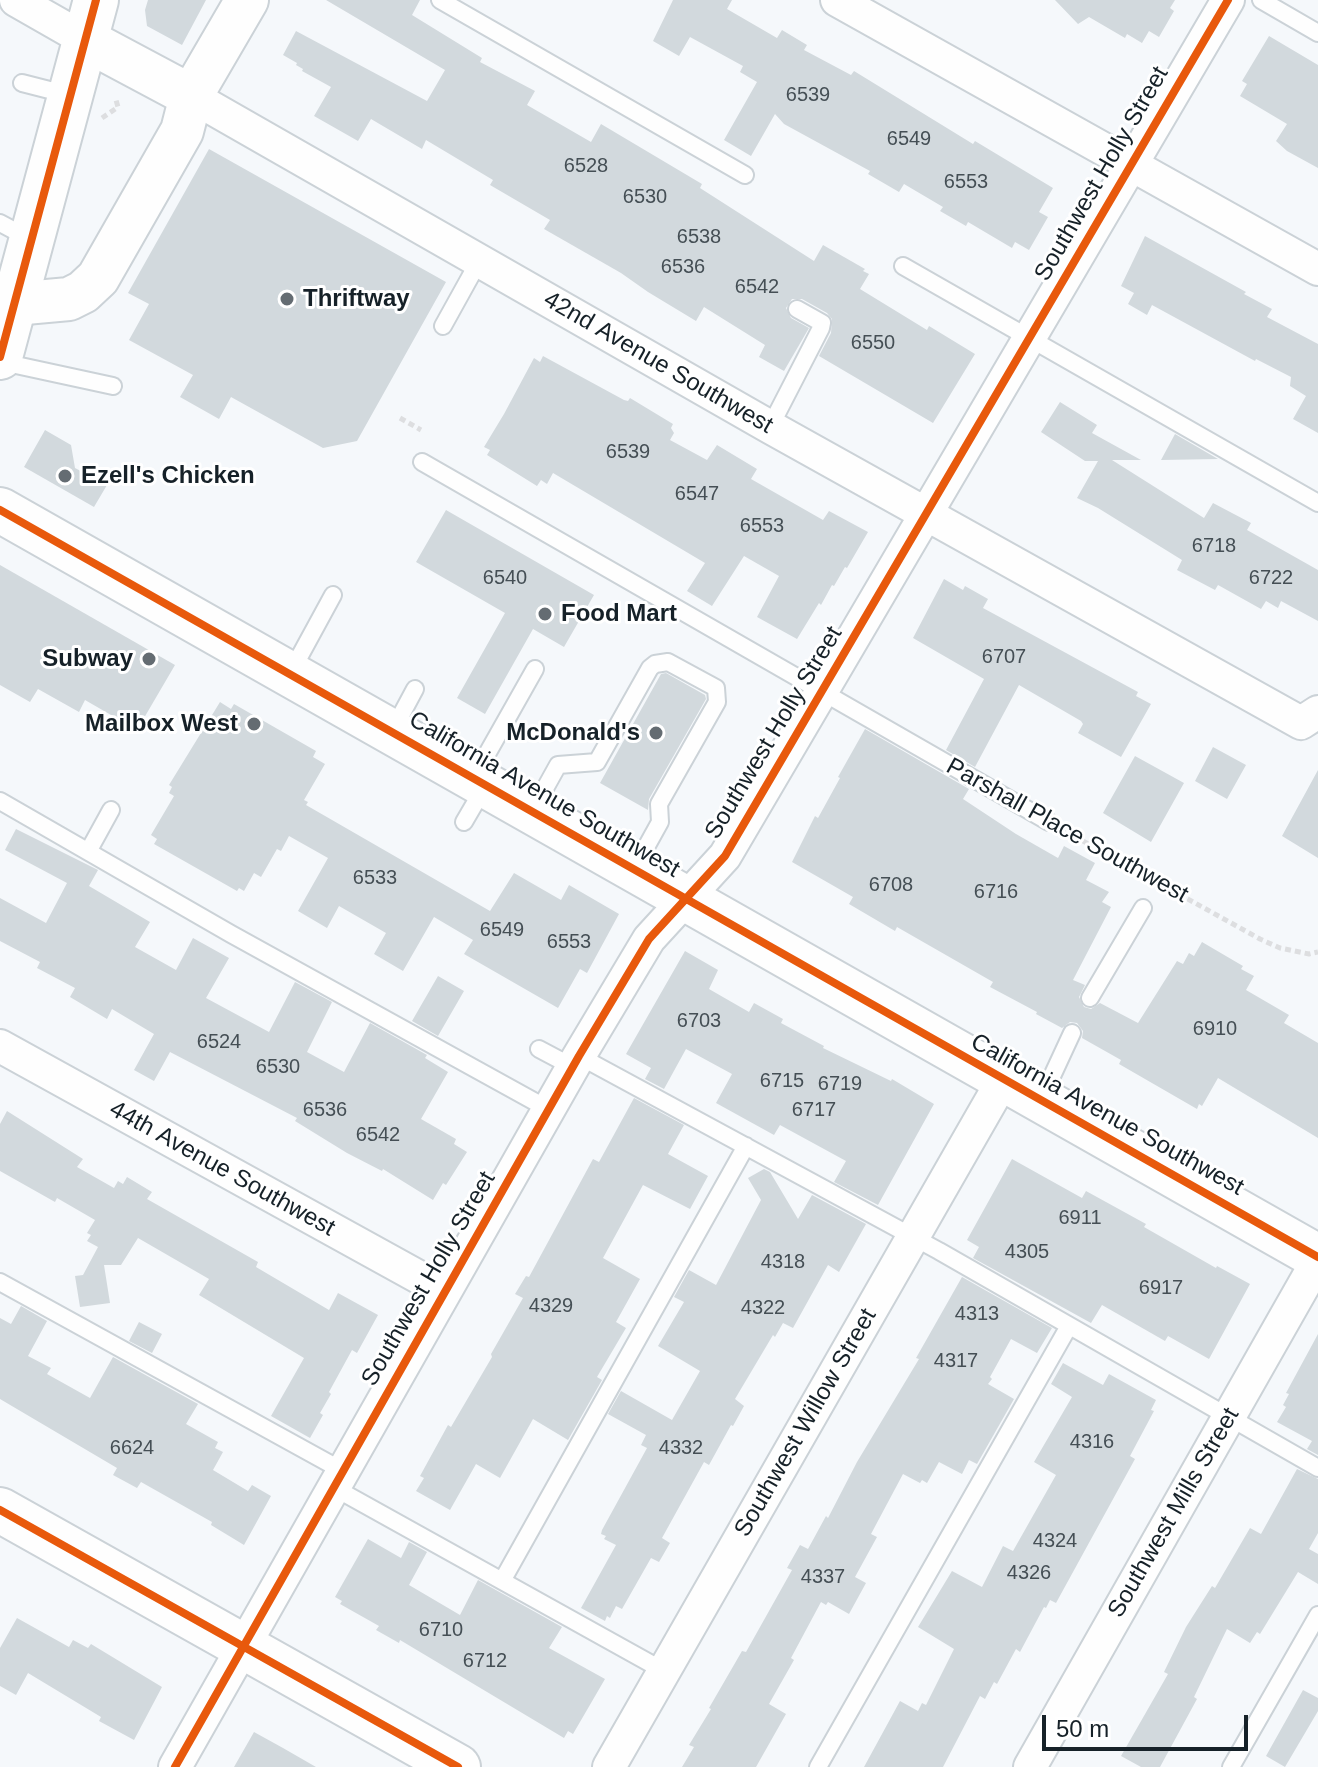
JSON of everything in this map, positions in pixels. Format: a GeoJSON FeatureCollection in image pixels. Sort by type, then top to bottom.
{"type":"FeatureCollection","features":[{"type":"Feature","properties":{"kind":"main road"},"geometry":{"type":"LineString","coordinates":[[0,359],[16,231],[71,95],[91,20]]}},
{"type":"Feature","properties":{"kind":"main road","name":"California Avenue Southwest"},"geometry":{"type":"LineString","coordinates":[[0,510],[1318,1258]]}},
{"type":"Feature","properties":{"kind":"main road"},"geometry":{"type":"LineString","coordinates":[[0,1510],[458,1767]]}},
{"type":"Feature","properties":{"kind":"street","name":"42nd Avenue Southwest"},"geometry":{"type":"LineString","coordinates":[[16,0],[91,20],[191,96],[479,261],[926,514],[1310,717]]}},
{"type":"Feature","properties":{"kind":"street"},"geometry":{"type":"LineString","coordinates":[[10,295],[69,299],[83,292],[98,278],[182,131],[191,96],[247,0]]}},
{"type":"Feature","properties":{"kind":"street"},"geometry":{"type":"LineString","coordinates":[[837,0],[1318,269]]}},
{"type":"Feature","properties":{"kind":"street","name":"Southwest Holly Street"},"geometry":{"type":"LineString","coordinates":[[175,1767],[576,1061],[649,939],[725,856],[1228,0]]}},
{"type":"Feature","properties":{"kind":"street","name":"44th Avenue Southwest"},"geometry":{"type":"LineString","coordinates":[[0,1046],[444,1291]]}},
{"type":"Feature","properties":{"kind":"street","name":"Southwest Willow Street"},"geometry":{"type":"LineString","coordinates":[[609,1767],[1003,1080]]}},
{"type":"Feature","properties":{"kind":"street","name":"Southwest Mills Street"},"geometry":{"type":"LineString","coordinates":[[1030,1767],[1318,1258]]}},
{"type":"Feature","properties":{"kind":"lane"},"geometry":{"type":"LineString","coordinates":[[440,0],[745,175]]}},
{"type":"Feature","properties":{"kind":"lane"},"geometry":{"type":"LineString","coordinates":[[1261,0],[1318,33]]}},
{"type":"Feature","properties":{"kind":"lane"},"geometry":{"type":"LineString","coordinates":[[22,83],[71,95]]}},
{"type":"Feature","properties":{"kind":"lane"},"geometry":{"type":"LineString","coordinates":[[443,326],[479,261]]}},
{"type":"Feature","properties":{"kind":"lane"},"geometry":{"type":"LineString","coordinates":[[903,266],[1318,503]]}},
{"type":"Feature","properties":{"kind":"lane"},"geometry":{"type":"LineString","coordinates":[[770,427],[821,328],[822,323],[797,309]]}},
{"type":"Feature","properties":{"kind":"lane"},"geometry":{"type":"LineString","coordinates":[[0,359],[113,386]]}},
{"type":"Feature","properties":{"kind":"lane","name":"Parshall Place Southwest"},"geometry":{"type":"LineString","coordinates":[[422,462],[1049,822]]}},
{"type":"Feature","properties":{"kind":"lane"},"geometry":{"type":"LineString","coordinates":[[290,674],[333,595]]}},
{"type":"Feature","properties":{"kind":"lane"},"geometry":{"type":"LineString","coordinates":[[532,811],[558,765],[597,762],[655,664],[668,662],[716,688],[717,702],[659,804],[660,822],[634,869]]}},
{"type":"Feature","properties":{"kind":"lane"},"geometry":{"type":"LineString","coordinates":[[464,822],[479,782],[535,669]]}},
{"type":"Feature","properties":{"kind":"lane"},"geometry":{"type":"LineString","coordinates":[[391,732],[415,689]]}},
{"type":"Feature","properties":{"kind":"lane"},"geometry":{"type":"LineString","coordinates":[[0,801],[231,934],[548,1109]]}},
{"type":"Feature","properties":{"kind":"lane"},"geometry":{"type":"LineString","coordinates":[[89,850],[111,810]]}},
{"type":"Feature","properties":{"kind":"lane"},"geometry":{"type":"LineString","coordinates":[[1090,998],[1143,908]]}},
{"type":"Feature","properties":{"kind":"lane"},"geometry":{"type":"LineString","coordinates":[[1040,1101],[1072,1033]]}},
{"type":"Feature","properties":{"kind":"lane"},"geometry":{"type":"LineString","coordinates":[[539,1049],[576,1061],[746,1146],[913,1236],[1318,1468]]}},
{"type":"Feature","properties":{"kind":"lane"},"geometry":{"type":"LineString","coordinates":[[502,1581],[746,1146]]}},
{"type":"Feature","properties":{"kind":"lane"},"geometry":{"type":"LineString","coordinates":[[0,1282],[338,1479],[502,1581],[664,1671]]}},
{"type":"Feature","properties":{"kind":"lane"},"geometry":{"type":"LineString","coordinates":[[818,1767],[1069,1326]]}},
{"type":"Feature","properties":{"kind":"lane"},"geometry":{"type":"LineString","coordinates":[[1231,1767],[1318,1615]]}},
{"type":"Feature","properties":{"kind":"path"},"geometry":{"type":"LineString","coordinates":[[400,418],[421,430]]}},
{"type":"Feature","properties":{"kind":"building"},"geometry":{"type":"Polygon","coordinates":[[[148,0],[206,0],[182,45],[147,26],[145,10],[148,0]]]}},
{"type":"Feature","properties":{"kind":"building"},"geometry":{"type":"Polygon","coordinates":[[[326,0],[420,0],[412,15],[482,58],[480,62],[535,91],[527,105],[591,142],[601,124],[702,184],[700,188],[814,261],[823,245],[865,269],[863,271],[869,274],[860,289],[927,330],[929,326],[975,354],[933,423],[819,356],[831,333],[832,319],[802,299],[792,299],[786,308],[791,318],[809,328],[784,371],[759,357],[765,345],[704,307],[696,321],[648,292],[544,229],[550,220],[490,185],[493,180],[426,140],[422,149],[371,119],[358,141],[314,116],[331,87],[302,71],[297,63],[283,55],[296,31],[427,101],[445,70],[326,0]]]}},
{"type":"Feature","properties":{"kind":"building"},"geometry":{"type":"Polygon","coordinates":[[[673,0],[732,0],[727,9],[777,38],[782,30],[807,45],[804,50],[851,75],[854,71],[973,144],[975,141],[1053,188],[1039,212],[1048,217],[1029,250],[1015,242],[1012,248],[968,222],[966,226],[940,211],[943,207],[904,184],[899,192],[868,174],[870,171],[784,124],[775,114],[751,156],[724,140],[757,82],[740,72],[743,66],[690,37],[679,56],[653,41],[673,0]]]}},
{"type":"Feature","properties":{"kind":"building"},"geometry":{"type":"Polygon","coordinates":[[[1055,0],[1175,0],[1170,8],[1174,11],[1159,37],[1149,31],[1142,43],[1127,34],[1125,38],[1089,17],[1078,24],[1055,0]]]}},
{"type":"Feature","properties":{"kind":"building"},"geometry":{"type":"Polygon","coordinates":[[[1269,36],[1318,65],[1318,168],[1287,151],[1276,141],[1287,124],[1240,96],[1247,84],[1242,81],[1269,36]]]}},
{"type":"Feature","properties":{"kind":"building","name":"Thriftway"},"geometry":{"type":"Polygon","coordinates":[[[209,149],[446,282],[357,441],[323,448],[231,397],[219,419],[180,397],[193,375],[129,340],[149,304],[128,293],[209,149]]]}},
{"type":"Feature","properties":{"kind":"building"},"geometry":{"type":"Polygon","coordinates":[[[1145,236],[1246,292],[1244,294],[1272,309],[1267,317],[1318,344],[1318,433],[1293,419],[1306,396],[1290,386],[1291,377],[1152,305],[1147,315],[1128,304],[1134,293],[1121,286],[1145,236]]]}},
{"type":"Feature","properties":{"kind":"building"},"geometry":{"type":"Polygon","coordinates":[[[543,356],[624,400],[630,398],[673,424],[671,428],[674,433],[670,440],[707,460],[717,445],[757,469],[751,479],[823,520],[829,511],[868,532],[847,568],[832,585],[821,605],[819,603],[797,639],[757,617],[779,576],[744,556],[712,606],[687,591],[705,563],[553,473],[547,484],[541,480],[537,486],[487,455],[490,450],[484,447],[534,358],[540,362],[543,356]]]}},
{"type":"Feature","properties":{"kind":"building"},"geometry":{"type":"Polygon","coordinates":[[[1060,402],[1097,425],[1092,433],[1141,460],[1112,460],[1204,518],[1213,503],[1251,523],[1247,530],[1318,570],[1318,621],[1281,601],[1278,608],[1266,601],[1261,609],[1218,585],[1215,590],[1177,570],[1182,560],[1077,498],[1098,461],[1085,461],[1041,432],[1060,402]]]}},
{"type":"Feature","properties":{"kind":"building","name":"Ezell's Chicken"},"geometry":{"type":"Polygon","coordinates":[[[45,430],[71,445],[75,468],[107,485],[94,507],[24,467],[45,430]]]}},
{"type":"Feature","properties":{"kind":"building"},"geometry":{"type":"Polygon","coordinates":[[[1175,434],[1218,459],[1161,460],[1175,434]]]}},
{"type":"Feature","properties":{"kind":"building"},"geometry":{"type":"Polygon","coordinates":[[[446,510],[594,595],[564,647],[533,629],[485,714],[457,698],[505,613],[416,562],[446,510]]]}},
{"type":"Feature","properties":{"kind":"building"},"geometry":{"type":"Polygon","coordinates":[[[0,565],[175,665],[137,730],[85,700],[79,712],[38,689],[30,702],[0,685],[0,565]]]}},
{"type":"Feature","properties":{"kind":"building"},"geometry":{"type":"Polygon","coordinates":[[[944,579],[988,599],[983,608],[1138,692],[1136,696],[1151,704],[1121,757],[1078,733],[1083,724],[1081,721],[1019,685],[975,767],[946,750],[984,679],[913,638],[944,579]]]}},
{"type":"Feature","properties":{"kind":"building","name":"McDonald's"},"geometry":{"type":"Polygon","coordinates":[[[666,673],[705,695],[706,699],[649,799],[648,810],[600,783],[661,674],[666,673]]]}},
{"type":"Feature","properties":{"kind":"building"},"geometry":{"type":"Polygon","coordinates":[[[220,702],[231,709],[234,704],[316,751],[313,757],[325,764],[304,800],[308,802],[306,805],[490,911],[514,873],[561,900],[569,885],[619,914],[587,973],[580,969],[558,1008],[464,954],[473,940],[434,917],[403,971],[374,954],[386,933],[339,906],[327,928],[298,911],[328,858],[289,836],[281,851],[277,849],[261,877],[254,873],[244,891],[239,888],[237,891],[154,844],[157,839],[151,835],[174,796],[169,793],[172,787],[169,785],[220,702]]]}},
{"type":"Feature","properties":{"kind":"building"},"geometry":{"type":"Polygon","coordinates":[[[865,729],[969,789],[963,799],[1016,834],[1058,858],[1064,846],[1095,863],[1086,880],[1109,892],[1102,902],[1111,907],[1073,980],[1085,985],[1079,997],[1084,1007],[1091,1009],[1100,1003],[1138,1023],[1177,961],[1183,964],[1189,953],[1194,956],[1202,942],[1243,966],[1241,969],[1254,976],[1246,990],[1289,1015],[1284,1023],[1318,1043],[1318,1138],[1218,1078],[1202,1106],[1199,1104],[1197,1109],[1119,1064],[1121,1060],[1082,1038],[1083,1031],[1077,1023],[1070,1022],[1062,1028],[1036,1014],[990,987],[993,982],[897,927],[895,931],[849,904],[853,897],[792,862],[865,729]]]}},
{"type":"Feature","properties":{"kind":"building"},"geometry":{"type":"Polygon","coordinates":[[[1213,747],[1246,765],[1227,799],[1195,781],[1213,747]]]}},
{"type":"Feature","properties":{"kind":"building"},"geometry":{"type":"Polygon","coordinates":[[[1135,756],[1184,783],[1151,842],[1103,813],[1135,756]]]}},
{"type":"Feature","properties":{"kind":"building"},"geometry":{"type":"Polygon","coordinates":[[[1318,770],[1318,858],[1282,836],[1318,770]]]}},
{"type":"Feature","properties":{"kind":"building"},"geometry":{"type":"Polygon","coordinates":[[[16,829],[98,870],[89,886],[150,922],[135,947],[176,970],[193,938],[229,958],[206,998],[269,1032],[295,982],[332,1002],[307,1052],[344,1072],[370,1023],[427,1055],[425,1058],[448,1072],[421,1119],[456,1139],[454,1144],[467,1152],[446,1185],[443,1183],[433,1200],[383,1169],[347,1153],[295,1121],[297,1118],[170,1052],[154,1081],[134,1070],[154,1034],[112,1009],[107,1019],[70,997],[75,988],[37,968],[40,962],[0,941],[0,898],[46,923],[67,883],[5,850],[16,829]]]}},
{"type":"Feature","properties":{"kind":"building"},"geometry":{"type":"Polygon","coordinates":[[[685,951],[718,970],[709,989],[749,1012],[754,1003],[783,1019],[781,1023],[823,1048],[892,1079],[934,1104],[878,1205],[834,1182],[846,1161],[780,1125],[774,1135],[716,1103],[732,1074],[686,1049],[664,1089],[645,1079],[651,1068],[626,1054],[685,951]]]}},
{"type":"Feature","properties":{"kind":"building"},"geometry":{"type":"Polygon","coordinates":[[[438,976],[464,991],[438,1036],[412,1021],[438,976]]]}},
{"type":"Feature","properties":{"kind":"building"},"geometry":{"type":"Polygon","coordinates":[[[634,1098],[684,1125],[668,1154],[708,1176],[690,1209],[643,1185],[603,1258],[640,1279],[616,1322],[626,1328],[597,1377],[602,1380],[568,1440],[533,1419],[500,1478],[476,1464],[450,1510],[416,1491],[424,1478],[420,1476],[448,1425],[451,1427],[492,1357],[523,1298],[515,1294],[526,1276],[529,1277],[593,1159],[599,1162],[634,1098]]]}},
{"type":"Feature","properties":{"kind":"building"},"geometry":{"type":"Polygon","coordinates":[[[7,1111],[83,1159],[77,1167],[114,1188],[118,1181],[123,1184],[127,1177],[152,1192],[147,1199],[258,1262],[256,1267],[329,1310],[338,1293],[378,1315],[357,1353],[352,1350],[329,1392],[331,1394],[320,1413],[323,1415],[310,1438],[271,1416],[304,1358],[199,1295],[209,1279],[138,1238],[121,1265],[104,1265],[110,1303],[80,1307],[75,1276],[83,1275],[98,1247],[87,1241],[91,1235],[87,1233],[95,1220],[0,1171],[0,1124],[7,1111]]]}},
{"type":"Feature","properties":{"kind":"building"},"geometry":{"type":"Polygon","coordinates":[[[1012,1159],[1082,1198],[1086,1191],[1216,1268],[1250,1284],[1209,1359],[1168,1336],[1165,1341],[1102,1305],[1091,1323],[973,1258],[979,1247],[967,1240],[1012,1159]]]}},
{"type":"Feature","properties":{"kind":"building"},"geometry":{"type":"Polygon","coordinates":[[[764,1169],[770,1172],[798,1219],[812,1195],[866,1224],[839,1272],[828,1265],[793,1328],[783,1323],[775,1337],[773,1335],[735,1399],[744,1406],[709,1465],[704,1462],[662,1538],[670,1543],[659,1562],[651,1558],[622,1609],[616,1606],[605,1621],[581,1608],[616,1545],[604,1539],[606,1536],[601,1534],[602,1530],[647,1448],[641,1445],[646,1435],[608,1414],[621,1391],[672,1420],[700,1371],[658,1346],[684,1302],[674,1297],[689,1270],[716,1285],[761,1200],[748,1178],[764,1169]]]}},
{"type":"Feature","properties":{"kind":"building"},"geometry":{"type":"Polygon","coordinates":[[[962,1277],[1052,1328],[1037,1353],[1011,1339],[990,1377],[992,1379],[988,1384],[1014,1399],[977,1464],[969,1460],[962,1474],[939,1462],[927,1483],[922,1480],[920,1483],[903,1474],[871,1534],[877,1537],[855,1577],[866,1583],[849,1614],[828,1602],[826,1605],[821,1602],[791,1658],[794,1660],[769,1704],[786,1714],[756,1767],[682,1767],[694,1747],[689,1745],[709,1708],[742,1651],[746,1652],[792,1570],[787,1568],[800,1545],[808,1549],[826,1516],[828,1518],[962,1277]]]}},
{"type":"Feature","properties":{"kind":"building"},"geometry":{"type":"Polygon","coordinates":[[[21,1306],[47,1321],[28,1356],[51,1368],[47,1374],[90,1398],[113,1357],[198,1404],[186,1424],[218,1442],[215,1448],[223,1452],[213,1470],[248,1491],[252,1485],[271,1496],[244,1545],[211,1525],[212,1522],[141,1482],[137,1488],[113,1475],[117,1468],[0,1399],[0,1318],[11,1324],[21,1306]]]}},
{"type":"Feature","properties":{"kind":"building"},"geometry":{"type":"Polygon","coordinates":[[[139,1322],[162,1334],[152,1353],[129,1341],[139,1322]]]}},
{"type":"Feature","properties":{"kind":"building"},"geometry":{"type":"Polygon","coordinates":[[[1318,1334],[1318,1455],[1307,1449],[1312,1441],[1277,1422],[1286,1407],[1283,1405],[1289,1394],[1286,1393],[1318,1334]]]}},
{"type":"Feature","properties":{"kind":"building"},"geometry":{"type":"Polygon","coordinates":[[[1063,1363],[1103,1385],[1109,1374],[1156,1400],[1151,1410],[1154,1411],[1130,1456],[1135,1459],[1056,1603],[1050,1600],[1044,1607],[1020,1652],[1016,1649],[997,1684],[994,1682],[985,1699],[980,1696],[943,1767],[864,1767],[900,1701],[918,1711],[922,1703],[926,1705],[954,1649],[918,1627],[952,1571],[982,1587],[1003,1546],[1013,1551],[1056,1475],[1034,1462],[1072,1397],[1051,1384],[1063,1363]]]}},
{"type":"Feature","properties":{"kind":"building"},"geometry":{"type":"Polygon","coordinates":[[[1297,1469],[1318,1479],[1318,1533],[1309,1549],[1318,1554],[1318,1584],[1298,1572],[1260,1634],[1257,1632],[1250,1643],[1227,1629],[1194,1697],[1197,1699],[1160,1767],[1141,1767],[1121,1756],[1168,1674],[1164,1672],[1186,1627],[1212,1586],[1215,1588],[1250,1528],[1261,1534],[1297,1469]]]}},
{"type":"Feature","properties":{"kind":"building"},"geometry":{"type":"Polygon","coordinates":[[[368,1539],[401,1558],[409,1542],[427,1552],[409,1585],[460,1615],[478,1580],[562,1627],[549,1648],[605,1679],[573,1734],[568,1731],[564,1738],[400,1640],[399,1643],[376,1630],[379,1626],[340,1604],[342,1601],[335,1597],[368,1539]]]}},
{"type":"Feature","properties":{"kind":"building"},"geometry":{"type":"Polygon","coordinates":[[[17,1618],[69,1647],[73,1640],[88,1648],[91,1644],[162,1687],[134,1740],[99,1721],[101,1717],[28,1673],[16,1695],[0,1686],[0,1648],[17,1618]]]}},
{"type":"Feature","properties":{"kind":"building"},"geometry":{"type":"Polygon","coordinates":[[[1303,1690],[1318,1698],[1318,1711],[1285,1767],[1266,1756],[1303,1690]]]}},
{"type":"Feature","properties":{"kind":"building"},"geometry":{"type":"Polygon","coordinates":[[[254,1732],[283,1748],[316,1767],[234,1767],[254,1732]]]}},
{"type":"Feature","properties":{"kind":"cycle path"},"geometry":{"type":"LineString","coordinates":[[0,357],[96,0]]}},
{"type":"Feature","properties":{"kind":"cycle path"},"geometry":{"type":"LineString","coordinates":[[175,1767],[579,1056],[649,939],[725,856],[1228,0]]}},
{"type":"Feature","properties":{"kind":"cycle path"},"geometry":{"type":"LineString","coordinates":[[0,510],[1318,1257]]}},
{"type":"Feature","properties":{"kind":"cycle path"},"geometry":{"type":"LineString","coordinates":[[0,1510],[458,1767]]}},
{"type":"Feature","properties":{"kind":"place","name":"Thriftway"},"geometry":{"type":"Point","coordinates":[287,299]}},
{"type":"Feature","properties":{"kind":"place","name":"Ezell's Chicken"},"geometry":{"type":"Point","coordinates":[65,476]}},
{"type":"Feature","properties":{"kind":"place","name":"Food Mart"},"geometry":{"type":"Point","coordinates":[545,614]}},
{"type":"Feature","properties":{"kind":"place","name":"Subway"},"geometry":{"type":"Point","coordinates":[149,659]}},
{"type":"Feature","properties":{"kind":"place","name":"Mailbox West"},"geometry":{"type":"Point","coordinates":[254,724]}},
{"type":"Feature","properties":{"kind":"place","name":"McDonald's"},"geometry":{"type":"Point","coordinates":[656,733]}}]}
